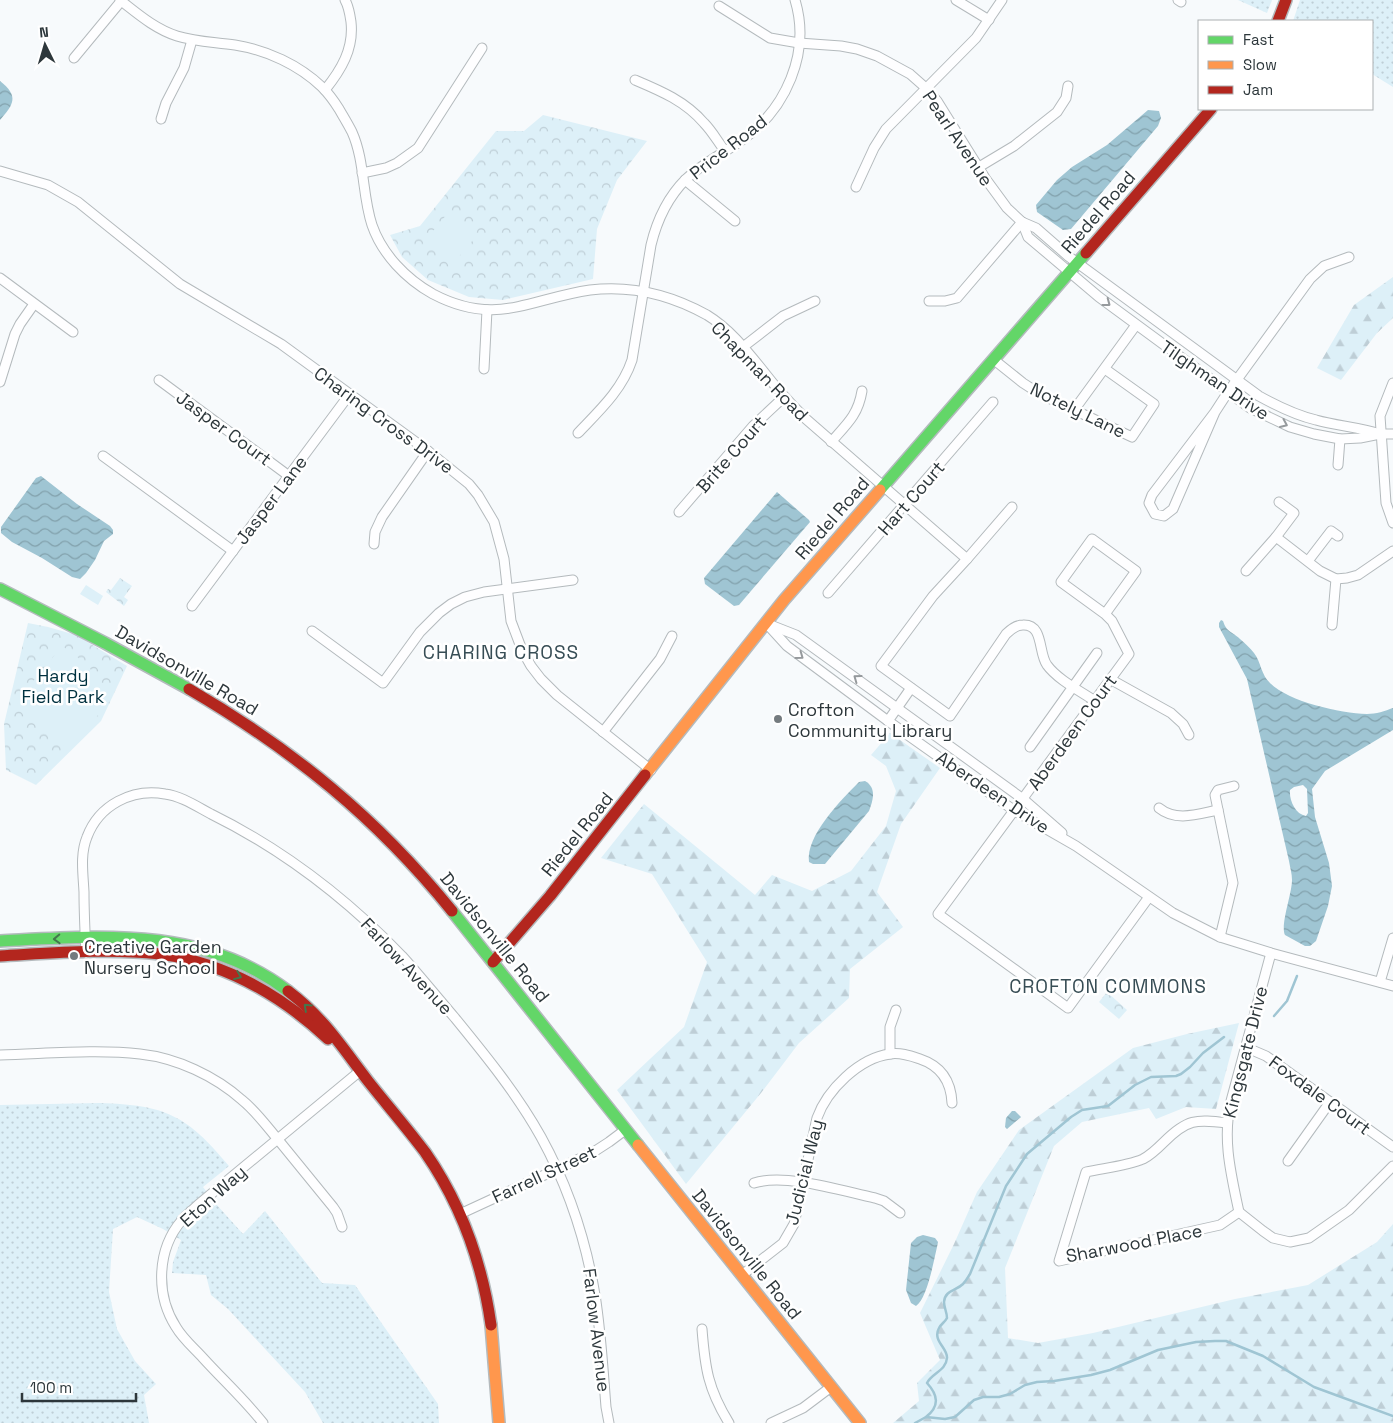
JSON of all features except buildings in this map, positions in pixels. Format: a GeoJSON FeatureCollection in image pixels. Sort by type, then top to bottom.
{"type":"FeatureCollection","features":[{"type":"Feature","properties":{"kind":"street"},"geometry":{"type":"LineString","coordinates":[[74,58],[121,0]]}},
{"type":"Feature","properties":{"kind":"street","name":"Chapman Road"},"geometry":{"type":"LineString","coordinates":[[121,0],[142,18],[165,32],[192,40],[236,45],[272,55],[313,78],[325,90],[352,133],[362,173],[368,210],[380,243],[393,261],[419,285],[449,301],[487,310],[511,309],[568,294],[592,290],[643,291],[671,298],[708,316],[725,328],[743,347],[784,398],[806,419],[967,559]]}},
{"type":"Feature","properties":{"kind":"street","name":"Price Road"},"geometry":{"type":"LineString","coordinates":[[578,433],[618,389],[627,374],[632,360],[655,229],[666,205],[685,180],[697,169],[725,152],[758,128],[773,111],[786,90],[794,70],[800,43],[800,26],[795,0]]}},
{"type":"Feature","properties":{"kind":"street"},"geometry":{"type":"LineString","coordinates":[[956,0],[989,20]]}},
{"type":"Feature","properties":{"kind":"street"},"geometry":{"type":"LineString","coordinates":[[856,187],[879,138],[886,129],[976,38],[1002,0]]}},
{"type":"Feature","properties":{"kind":"street"},"geometry":{"type":"LineString","coordinates":[[1278,20],[1286,0]]}},
{"type":"Feature","properties":{"kind":"street"},"geometry":{"type":"LineString","coordinates":[[325,90],[344,64],[351,41],[352,28],[348,1]]}},
{"type":"Feature","properties":{"kind":"street","name":"Pearl Avenue"},"geometry":{"type":"LineString","coordinates":[[719,6],[770,38],[857,49],[877,56],[910,74],[927,89],[947,116],[1007,208],[1022,222],[1036,228],[1068,256],[1078,262]]}},
{"type":"Feature","properties":{"kind":"street"},"geometry":{"type":"LineString","coordinates":[[161,119],[166,103],[184,68],[192,40]]}},
{"type":"Feature","properties":{"kind":"street"},"geometry":{"type":"LineString","coordinates":[[362,173],[392,165],[418,148],[482,48]]}},
{"type":"Feature","properties":{"kind":"street"},"geometry":{"type":"LineString","coordinates":[[635,80],[669,95],[693,112],[705,124],[725,152]]}},
{"type":"Feature","properties":{"kind":"street"},"geometry":{"type":"LineString","coordinates":[[979,167],[1014,146],[1057,112],[1066,98],[1068,86]]}},
{"type":"Feature","properties":{"kind":"street","name":"Riedel Road"},"geometry":{"type":"LineString","coordinates":[[493,962],[550,896],[766,623],[1210,110]]}},
{"type":"Feature","properties":{"kind":"street","name":"Charing Cross Drive"},"geometry":{"type":"LineString","coordinates":[[0,171],[48,185],[78,202],[180,284],[281,344],[428,451],[469,484],[487,508],[500,539],[511,620],[516,636],[531,666],[557,695],[651,770]]}},
{"type":"Feature","properties":{"kind":"street"},"geometry":{"type":"LineString","coordinates":[[685,180],[735,221]]}},
{"type":"Feature","properties":{"kind":"street","name":"Pearl Avenue"},"geometry":{"type":"LineString","coordinates":[[1022,222],[1028,237],[1070,271]]}},
{"type":"Feature","properties":{"kind":"street"},"geometry":{"type":"LineString","coordinates":[[929,301],[945,302],[957,298],[1022,222]]}},
{"type":"Feature","properties":{"kind":"street"},"geometry":{"type":"LineString","coordinates":[[1215,412],[1173,509],[1164,516],[1154,514],[1149,503],[1152,495],[1318,271],[1332,262],[1349,257]]}},
{"type":"Feature","properties":{"kind":"street","name":"Tilghman Drive"},"geometry":{"type":"LineString","coordinates":[[1078,262],[1273,404],[1295,414],[1318,421],[1361,428],[1380,434]]}},
{"type":"Feature","properties":{"kind":"street","name":"Tilghman Drive"},"geometry":{"type":"LineString","coordinates":[[1070,271],[1136,325],[1250,408],[1290,427],[1340,439],[1393,434]]}},
{"type":"Feature","properties":{"kind":"street"},"geometry":{"type":"LineString","coordinates":[[0,278],[73,332]]}},
{"type":"Feature","properties":{"kind":"street"},"geometry":{"type":"LineString","coordinates":[[743,347],[783,316],[815,301]]}},
{"type":"Feature","properties":{"kind":"street"},"geometry":{"type":"LineString","coordinates":[[0,382],[15,334],[34,304]]}},
{"type":"Feature","properties":{"kind":"street"},"geometry":{"type":"LineString","coordinates":[[484,369],[487,310]]}},
{"type":"Feature","properties":{"kind":"street"},"geometry":{"type":"LineString","coordinates":[[1074,410],[1136,325]]}},
{"type":"Feature","properties":{"kind":"street","name":"Notely Lane"},"geometry":{"type":"LineString","coordinates":[[993,359],[1040,394],[1132,437],[1154,404],[1104,369]]}},
{"type":"Feature","properties":{"kind":"street","name":"Jasper Court"},"geometry":{"type":"LineString","coordinates":[[159,380],[289,476]]}},
{"type":"Feature","properties":{"kind":"street"},"geometry":{"type":"LineString","coordinates":[[1393,383],[1380,416],[1386,503],[1393,524]]}},
{"type":"Feature","properties":{"kind":"street"},"geometry":{"type":"LineString","coordinates":[[832,442],[857,411],[862,391]]}},
{"type":"Feature","properties":{"kind":"street","name":"Jasper Lane"},"geometry":{"type":"LineString","coordinates":[[192,606],[349,394]]}},
{"type":"Feature","properties":{"kind":"street","name":"Brite Court"},"geometry":{"type":"LineString","coordinates":[[679,512],[753,426],[784,398]]}},
{"type":"Feature","properties":{"kind":"street","name":"Hart Court"},"geometry":{"type":"LineString","coordinates":[[828,593],[993,402]]}},
{"type":"Feature","properties":{"kind":"street"},"geometry":{"type":"LineString","coordinates":[[1338,465],[1340,439]]}},
{"type":"Feature","properties":{"kind":"street"},"geometry":{"type":"LineString","coordinates":[[374,544],[375,532],[382,517],[428,451]]}},
{"type":"Feature","properties":{"kind":"street"},"geometry":{"type":"LineString","coordinates":[[103,456],[233,551]]}},
{"type":"Feature","properties":{"kind":"street"},"geometry":{"type":"LineString","coordinates":[[1246,571],[1294,513],[1279,502]]}},
{"type":"Feature","properties":{"kind":"street"},"geometry":{"type":"LineString","coordinates":[[1012,507],[933,596],[881,666],[950,716],[1006,634],[1015,626],[1027,625],[1035,629],[1047,665],[1095,701]]}},
{"type":"Feature","properties":{"kind":"street"},"geometry":{"type":"LineString","coordinates":[[1308,562],[1331,531],[1338,536]]}},
{"type":"Feature","properties":{"kind":"street"},"geometry":{"type":"LineString","coordinates":[[1276,537],[1320,571],[1336,579],[1358,575],[1393,551]]}},
{"type":"Feature","properties":{"kind":"street"},"geometry":{"type":"LineString","coordinates":[[1092,539],[1136,571],[1106,614],[1061,582],[1092,539]]}},
{"type":"Feature","properties":{"kind":"street"},"geometry":{"type":"LineString","coordinates":[[1332,624],[1336,579]]}},
{"type":"Feature","properties":{"kind":"street"},"geometry":{"type":"LineString","coordinates":[[312,631],[383,683],[420,632],[439,613],[465,597],[507,588],[573,580]]}},
{"type":"Feature","properties":{"kind":"street","name":"Davidsonville Road"},"geometry":{"type":"LineString","coordinates":[[0,589],[88,633],[169,677],[252,728],[304,764],[370,821],[400,850],[493,962],[860,1423]]}},
{"type":"Feature","properties":{"kind":"street","name":"Aberdeen Court"},"geometry":{"type":"LineString","coordinates":[[1106,614],[1112,621],[1129,654],[938,914],[1068,1008],[1149,897]]}},
{"type":"Feature","properties":{"kind":"street","name":"Aberdeen Drive"},"geometry":{"type":"LineString","coordinates":[[766,623],[796,634],[1023,799],[1076,846]]}},
{"type":"Feature","properties":{"kind":"street","name":"Aberdeen Drive"},"geometry":{"type":"LineString","coordinates":[[766,623],[787,646],[888,721],[1015,811],[1076,846],[1173,913],[1220,937],[1393,986]]}},
{"type":"Feature","properties":{"kind":"street"},"geometry":{"type":"LineString","coordinates":[[603,732],[660,659],[672,636]]}},
{"type":"Feature","properties":{"kind":"street"},"geometry":{"type":"LineString","coordinates":[[1030,747],[1097,654]]}},
{"type":"Feature","properties":{"kind":"street"},"geometry":{"type":"LineString","coordinates":[[1110,679],[1171,713],[1183,724],[1189,736]]}},
{"type":"Feature","properties":{"kind":"street"},"geometry":{"type":"LineString","coordinates":[[888,721],[911,688]]}},
{"type":"Feature","properties":{"kind":"street"},"geometry":{"type":"LineString","coordinates":[[1220,937],[1234,883],[1218,810],[1216,792],[1234,786]]}},
{"type":"Feature","properties":{"kind":"street","name":"Farlow Avenue"},"geometry":{"type":"LineString","coordinates":[[86,953],[82,856],[86,838],[95,822],[110,806],[127,796],[147,792],[178,797],[226,821],[288,859],[328,889],[379,934],[422,979],[502,1077],[526,1112],[557,1169],[573,1209],[588,1261],[595,1295],[609,1423]]}},
{"type":"Feature","properties":{"kind":"street"},"geometry":{"type":"LineString","coordinates":[[1159,808],[1166,814],[1174,816],[1218,810]]}},
{"type":"Feature","properties":{"kind":"street"},"geometry":{"type":"LineString","coordinates":[[0,941],[134,937],[177,942],[236,960],[277,982],[305,1004],[328,1028],[360,1072],[432,1162],[460,1214],[474,1250],[488,1302],[499,1423]]}},
{"type":"Feature","properties":{"kind":"street"},"geometry":{"type":"LineString","coordinates":[[1380,982],[1393,938]]}},
{"type":"Feature","properties":{"kind":"street"},"geometry":{"type":"LineString","coordinates":[[0,956],[133,952],[174,957],[222,970],[246,980],[293,1009],[322,1033],[360,1072]]}},
{"type":"Feature","properties":{"kind":"street","name":"Kingsgate Drive"},"geometry":{"type":"LineString","coordinates":[[1239,1212],[1227,1151],[1227,1124],[1231,1101],[1271,953]]}},
{"type":"Feature","properties":{"kind":"street"},"geometry":{"type":"LineString","coordinates":[[890,1054],[890,1027],[896,1010]]}},
{"type":"Feature","properties":{"kind":"street","name":"Foxdale Court"},"geometry":{"type":"LineString","coordinates":[[1245,1047],[1266,1056],[1393,1147]]}},
{"type":"Feature","properties":{"kind":"street"},"geometry":{"type":"LineString","coordinates":[[0,1055],[112,1052],[141,1054],[187,1066],[207,1076],[227,1088],[257,1114],[333,1207],[342,1227]]}},
{"type":"Feature","properties":{"kind":"street","name":"Judicial Way"},"geometry":{"type":"LineString","coordinates":[[742,1275],[783,1243],[789,1234],[798,1213],[817,1118],[825,1100],[852,1071],[869,1060],[890,1054],[914,1056],[933,1065],[940,1071],[949,1084],[952,1103]]}},
{"type":"Feature","properties":{"kind":"street","name":"Eton Way"},"geometry":{"type":"LineString","coordinates":[[263,1423],[176,1327],[164,1300],[161,1282],[162,1264],[166,1249],[172,1235],[182,1220],[199,1204],[360,1072]]}},
{"type":"Feature","properties":{"kind":"street"},"geometry":{"type":"LineString","coordinates":[[1288,1161],[1330,1102]]}},
{"type":"Feature","properties":{"kind":"street","name":"Sharwood Place"},"geometry":{"type":"LineString","coordinates":[[1227,1124],[1206,1120],[1186,1124],[1178,1128],[1143,1159],[1086,1172],[1058,1261],[1220,1225],[1239,1212]]}},
{"type":"Feature","properties":{"kind":"street","name":"Farrell Street"},"geometry":{"type":"LineString","coordinates":[[460,1214],[601,1148],[625,1130]]}},
{"type":"Feature","properties":{"kind":"street"},"geometry":{"type":"LineString","coordinates":[[1239,1212],[1262,1232],[1273,1238],[1290,1242],[1309,1238],[1349,1210],[1393,1166]]}},
{"type":"Feature","properties":{"kind":"street"},"geometry":{"type":"LineString","coordinates":[[754,1183],[773,1179],[803,1183],[875,1198],[892,1206],[900,1213]]}},
{"type":"Feature","properties":{"kind":"street"},"geometry":{"type":"LineString","coordinates":[[702,1329],[704,1358],[710,1388],[729,1423]]}},
{"type":"Feature","properties":{"kind":"street"},"geometry":{"type":"LineString","coordinates":[[771,1423],[803,1408],[831,1387]]}},
{"type":"Feature","properties":{"kind":"green space"},"geometry":{"type":"Polygon","coordinates":[[[1238,0],[1272,0],[1267,13],[1238,0]]]}},
{"type":"Feature","properties":{"kind":"green space"},"geometry":{"type":"Polygon","coordinates":[[[1300,0],[1393,0],[1393,87],[1373,75],[1373,20],[1293,20],[1300,0]]]}},
{"type":"Feature","properties":{"kind":"green space"},"geometry":{"type":"Polygon","coordinates":[[[543,115],[647,141],[617,180],[597,229],[593,279],[503,300],[469,297],[428,280],[402,257],[390,235],[420,226],[496,131],[524,131],[543,115]]]}},
{"type":"Feature","properties":{"kind":"green space"},"geometry":{"type":"Polygon","coordinates":[[[452,213],[478,234],[452,265],[424,242],[447,214],[452,213]]]}},
{"type":"Feature","properties":{"kind":"green space"},"geometry":{"type":"Polygon","coordinates":[[[1393,277],[1393,318],[1377,333],[1341,380],[1317,368],[1354,305],[1393,277]]]}},
{"type":"Feature","properties":{"kind":"green space"},"geometry":{"type":"Polygon","coordinates":[[[120,578],[132,586],[124,597],[128,600],[124,606],[106,592],[108,589],[111,590],[120,578]]]}},
{"type":"Feature","properties":{"kind":"green space"},"geometry":{"type":"Polygon","coordinates":[[[86,585],[103,596],[98,605],[80,594],[86,585]]]}},
{"type":"Feature","properties":{"kind":"green space","name":"Hardy Field Park"},"geometry":{"type":"Polygon","coordinates":[[[28,623],[76,635],[127,666],[101,721],[36,785],[6,770],[4,724],[28,623]]]}},
{"type":"Feature","properties":{"kind":"green space"},"geometry":{"type":"Polygon","coordinates":[[[62,646],[84,663],[99,679],[105,687],[109,702],[69,750],[18,708],[17,701],[62,646]]]}},
{"type":"Feature","properties":{"kind":"green space"},"geometry":{"type":"Polygon","coordinates":[[[890,733],[940,768],[901,824],[877,892],[903,927],[850,969],[849,998],[799,1043],[761,1093],[686,1184],[617,1090],[684,1027],[707,962],[652,874],[601,858],[644,804],[755,895],[772,875],[812,891],[851,871],[886,826],[896,791],[886,766],[871,755],[890,733]]]}},
{"type":"Feature","properties":{"kind":"green space"},"geometry":{"type":"Polygon","coordinates":[[[1107,992],[1127,1010],[1119,1019],[1099,1002],[1107,992]]]}},
{"type":"Feature","properties":{"kind":"green space"},"geometry":{"type":"Polygon","coordinates":[[[1239,1023],[1216,1109],[1186,1107],[1156,1119],[1149,1108],[1082,1122],[1054,1146],[1005,1268],[1008,1338],[1038,1343],[1093,1333],[1235,1299],[1308,1285],[1377,1242],[1393,1224],[1393,1423],[893,1423],[919,1401],[917,1383],[940,1360],[920,1313],[977,1192],[1019,1130],[1133,1048],[1239,1023]]]}},
{"type":"Feature","properties":{"kind":"green space"},"geometry":{"type":"Polygon","coordinates":[[[122,1104],[158,1110],[187,1124],[200,1135],[229,1166],[203,1187],[216,1204],[243,1234],[265,1211],[322,1283],[355,1285],[438,1404],[439,1423],[323,1423],[305,1392],[228,1309],[211,1295],[206,1275],[172,1273],[173,1262],[181,1240],[137,1217],[113,1229],[109,1292],[117,1329],[135,1361],[156,1384],[144,1395],[149,1423],[0,1423],[0,1105],[122,1104]]]}},
{"type":"Feature","properties":{"kind":"water"},"geometry":{"type":"Polygon","coordinates":[[[0,81],[10,91],[12,100],[9,109],[0,120],[0,81]]]}},
{"type":"Feature","properties":{"kind":"water"},"geometry":{"type":"Polygon","coordinates":[[[1148,110],[1159,111],[1161,118],[1158,126],[1071,229],[1063,230],[1037,212],[1036,205],[1057,180],[1072,167],[1107,145],[1148,110]]]}},
{"type":"Feature","properties":{"kind":"water"},"geometry":{"type":"Polygon","coordinates":[[[41,476],[113,530],[113,534],[104,541],[95,560],[80,579],[72,577],[12,542],[1,533],[1,527],[36,478],[41,476]]]}},
{"type":"Feature","properties":{"kind":"water"},"geometry":{"type":"Polygon","coordinates":[[[777,492],[810,522],[739,605],[734,606],[705,584],[704,578],[777,492]]]}},
{"type":"Feature","properties":{"kind":"water"},"geometry":{"type":"Polygon","coordinates":[[[1221,620],[1223,621],[1228,630],[1252,651],[1270,683],[1289,696],[1329,709],[1356,713],[1367,714],[1393,708],[1393,730],[1325,771],[1312,789],[1315,817],[1329,863],[1332,886],[1328,906],[1316,941],[1310,946],[1305,946],[1285,935],[1284,924],[1292,880],[1289,861],[1247,679],[1219,627],[1221,620]],[[1303,785],[1290,790],[1296,810],[1306,816],[1308,813],[1307,789],[1303,785]]]}},
{"type":"Feature","properties":{"kind":"water"},"geometry":{"type":"Polygon","coordinates":[[[865,781],[873,791],[873,799],[869,811],[825,864],[809,862],[809,852],[813,841],[826,819],[859,782],[865,781]]]}},
{"type":"Feature","properties":{"kind":"water"},"geometry":{"type":"Polygon","coordinates":[[[1012,1111],[1015,1111],[1021,1117],[1007,1129],[1005,1127],[1006,1118],[1012,1111]]]}},
{"type":"Feature","properties":{"kind":"water"},"geometry":{"type":"Polygon","coordinates":[[[923,1235],[935,1238],[938,1242],[927,1288],[924,1296],[916,1306],[911,1303],[906,1290],[911,1243],[917,1237],[923,1235]]]}},
{"type":"Feature","properties":{"kind":"waterway"},"geometry":{"type":"LineString","coordinates":[[1274,1016],[1287,1001],[1297,976]]}},
{"type":"Feature","properties":{"kind":"waterway"},"geometry":{"type":"LineString","coordinates":[[926,1417],[934,1409],[936,1400],[927,1383],[942,1369],[947,1358],[947,1354],[937,1337],[939,1328],[947,1318],[944,1304],[946,1295],[963,1284],[970,1274],[1006,1186],[1027,1154],[1082,1110],[1108,1106],[1135,1085],[1151,1077],[1181,1074],[1203,1053],[1224,1037]]}},
{"type":"Feature","properties":{"kind":"waterway"},"geometry":{"type":"LineString","coordinates":[[915,1423],[926,1417],[945,1419],[955,1417],[974,1400],[1010,1394],[1025,1385],[1091,1375],[1110,1370],[1158,1350],[1196,1342],[1215,1341],[1226,1341],[1263,1356],[1314,1387],[1393,1416]]}},
{"type":"Feature","properties":{"kind":"traffic: fast"},"geometry":{"type":"LineString","coordinates":[[880,490],[1086,253]]}},
{"type":"Feature","properties":{"kind":"traffic: fast"},"geometry":{"type":"LineString","coordinates":[[0,589],[189,689]]}},
{"type":"Feature","properties":{"kind":"traffic: fast"},"geometry":{"type":"LineString","coordinates":[[452,911],[638,1145]]}},
{"type":"Feature","properties":{"kind":"traffic: fast"},"geometry":{"type":"LineString","coordinates":[[0,941],[113,937],[186,945],[221,955],[255,970],[288,991]]}},
{"type":"Feature","properties":{"kind":"traffic: slow"},"geometry":{"type":"LineString","coordinates":[[645,775],[784,600],[880,490]]}},
{"type":"Feature","properties":{"kind":"traffic: slow"},"geometry":{"type":"LineString","coordinates":[[638,1145],[860,1423]]}},
{"type":"Feature","properties":{"kind":"traffic: slow"},"geometry":{"type":"LineString","coordinates":[[491,1325],[499,1423]]}},
{"type":"Feature","properties":{"kind":"traffic: jam"},"geometry":{"type":"LineString","coordinates":[[1278,20],[1286,0]]}},
{"type":"Feature","properties":{"kind":"traffic: jam"},"geometry":{"type":"LineString","coordinates":[[1086,253],[1210,110]]}},
{"type":"Feature","properties":{"kind":"traffic: jam"},"geometry":{"type":"LineString","coordinates":[[189,689],[263,736],[331,788],[393,845],[452,911]]}},
{"type":"Feature","properties":{"kind":"traffic: jam"},"geometry":{"type":"LineString","coordinates":[[493,962],[550,896],[645,775]]}},
{"type":"Feature","properties":{"kind":"traffic: jam"},"geometry":{"type":"LineString","coordinates":[[0,956],[120,951],[184,958],[229,973],[251,983],[291,1008],[328,1039]]}},
{"type":"Feature","properties":{"kind":"traffic: jam"},"geometry":{"type":"LineString","coordinates":[[288,991],[322,1022],[425,1152],[438,1172],[459,1213],[476,1256],[491,1325]]}},
{"type":"Feature","properties":{"kind":"place","name":"Crofton Community Library"},"geometry":{"type":"Point","coordinates":[778,719]}},
{"type":"Feature","properties":{"kind":"place","name":"Creative Garden Nursery School"},"geometry":{"type":"Point","coordinates":[74,956]}},
{"type":"Feature","properties":{"kind":"district","name":"CHARING CROSS"},"geometry":{"type":"Point","coordinates":[501,652]}},
{"type":"Feature","properties":{"kind":"district","name":"CROFTON COMMONS"},"geometry":{"type":"Point","coordinates":[1108,986]}}]}
